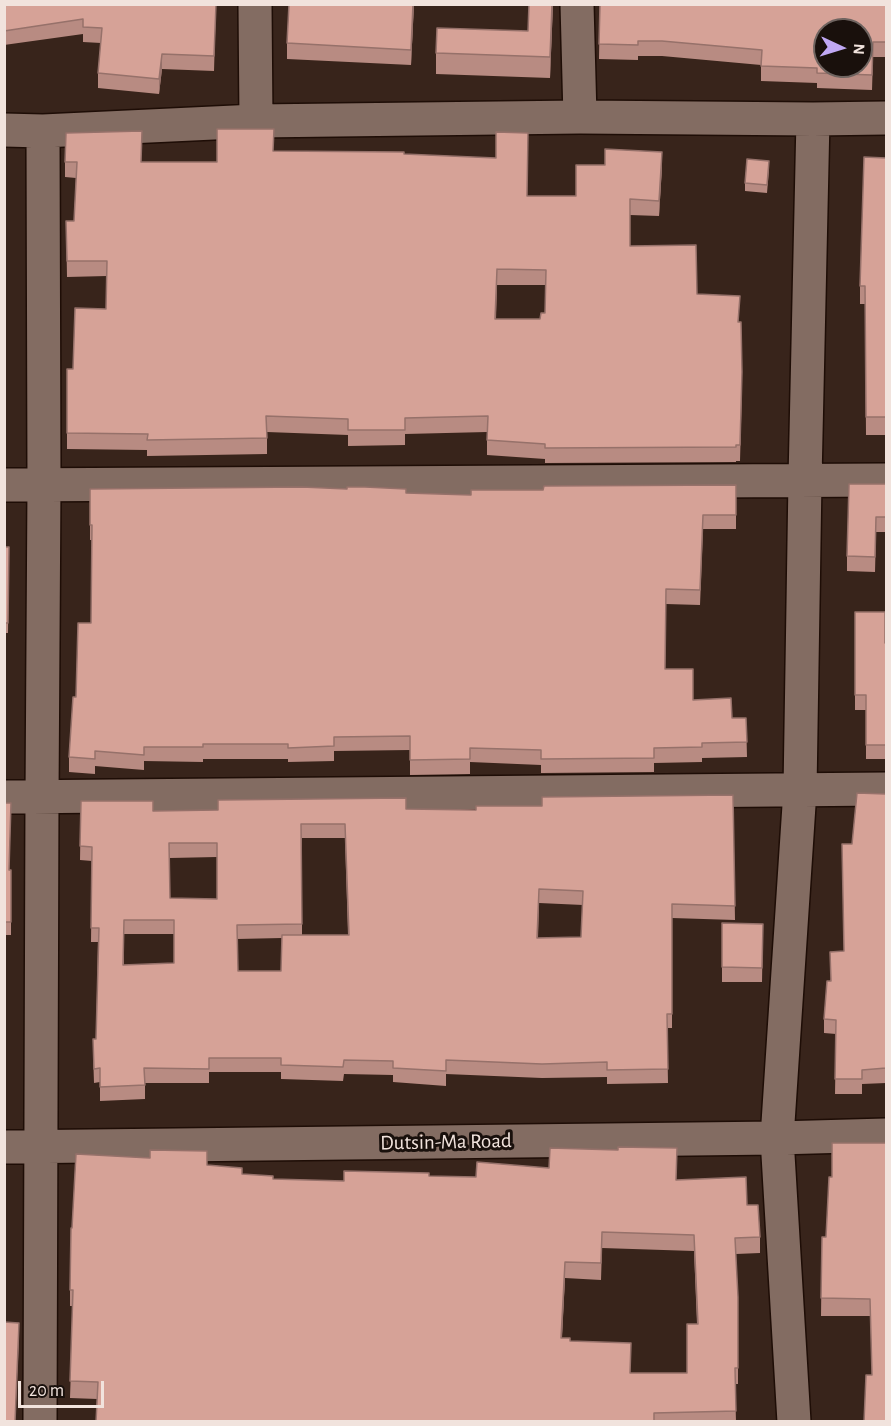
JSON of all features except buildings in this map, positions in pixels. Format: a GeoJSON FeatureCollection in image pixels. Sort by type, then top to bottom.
{"type":"FeatureCollection","features":[{"type":"Feature","properties":{"kind":"street"},"geometry":{"type":"LineString","coordinates":[[255,4],[256,121]]}},
{"type":"Feature","properties":{"kind":"street"},"geometry":{"type":"LineString","coordinates":[[577,4],[580,117]]}},
{"type":"Feature","properties":{"kind":"street"},"geometry":{"type":"LineString","coordinates":[[4,130],[43,131],[256,121],[580,117],[886,118]]}},
{"type":"Feature","properties":{"kind":"street"},"geometry":{"type":"LineString","coordinates":[[794,1422],[777,1138],[800,789],[813,119]]}},
{"type":"Feature","properties":{"kind":"street"},"geometry":{"type":"LineString","coordinates":[[40,1422],[44,485],[43,131]]}},
{"type":"Feature","properties":{"kind":"street"},"geometry":{"type":"LineString","coordinates":[[4,485],[886,480]]}},
{"type":"Feature","properties":{"kind":"street"},"geometry":{"type":"LineString","coordinates":[[4,797],[886,789]]}},
{"type":"Feature","properties":{"kind":"street","name":"Dutsin-Ma Road"},"geometry":{"type":"LineString","coordinates":[[4,1147],[886,1135]]}}]}
